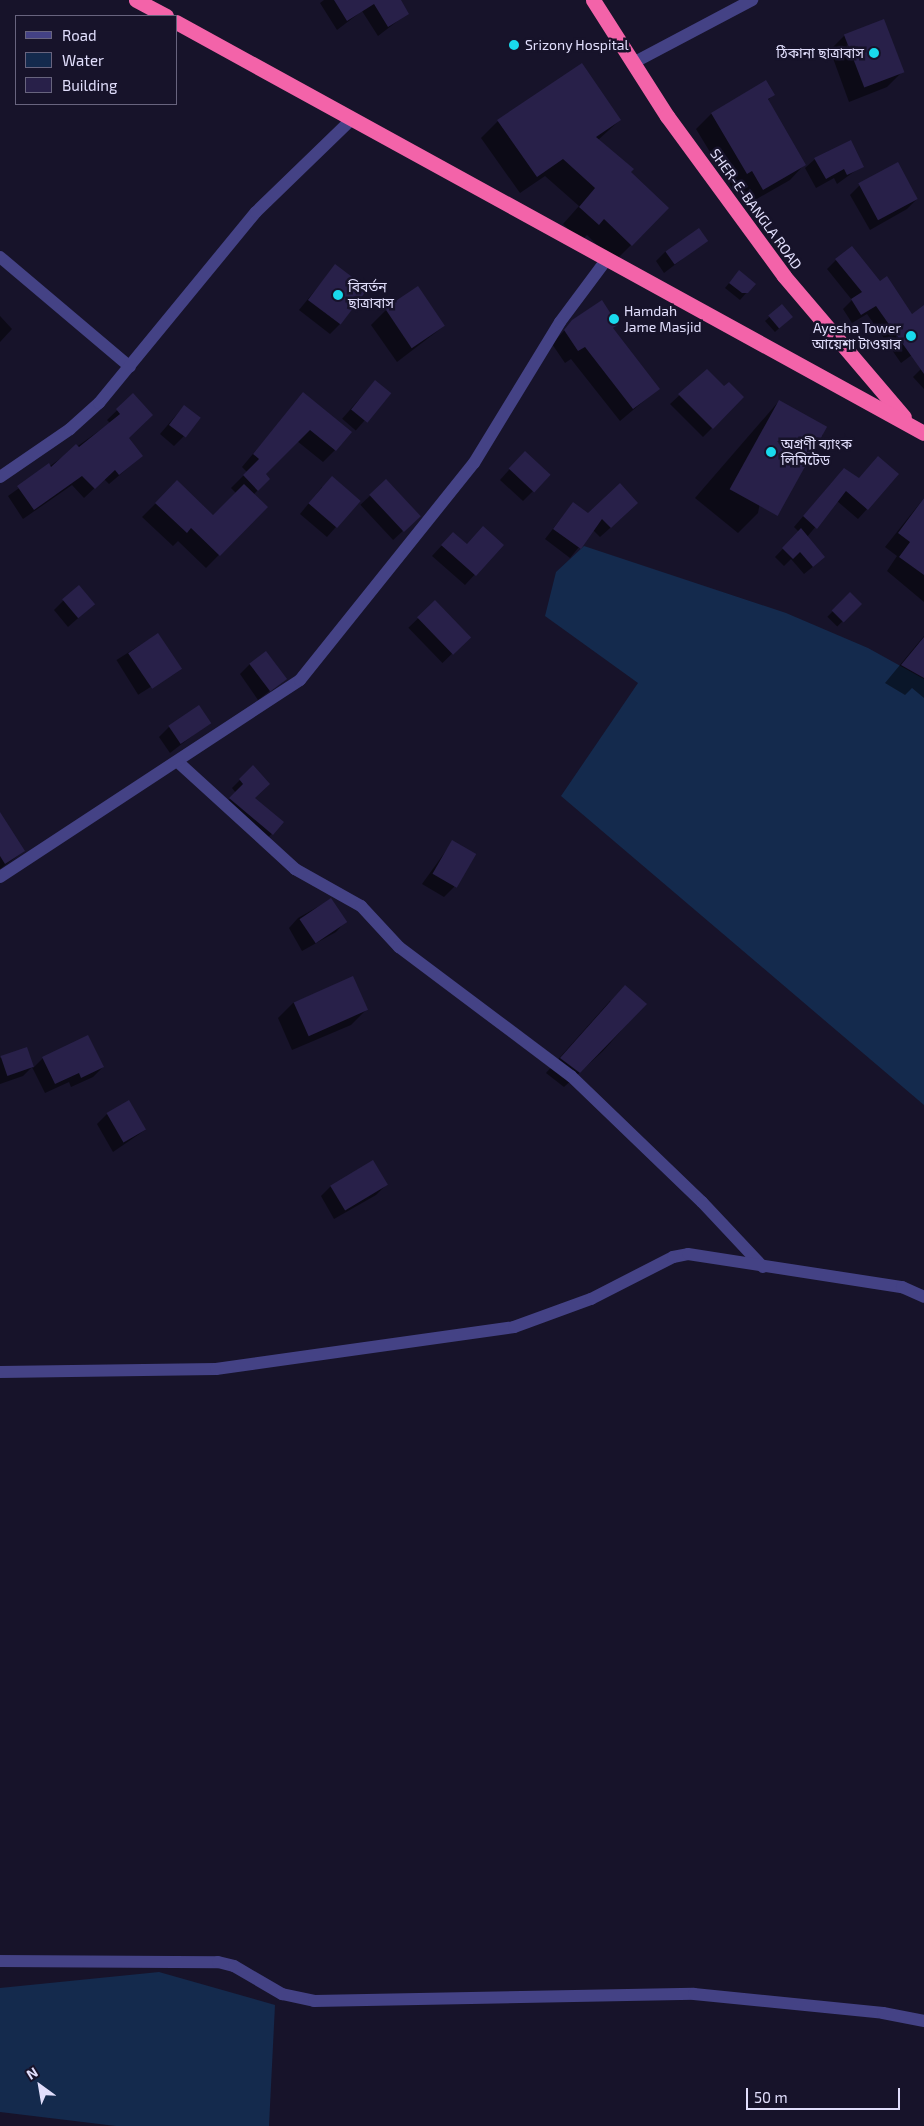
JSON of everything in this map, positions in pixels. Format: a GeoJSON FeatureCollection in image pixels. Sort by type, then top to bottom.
{"type":"FeatureCollection","features":[{"type":"Feature","properties":{"kind":"highway"},"geometry":{"type":"LineString","coordinates":[[136,0],[164,15]]}},
{"type":"Feature","properties":{"kind":"highway","name":"SHER-E-BANGLA ROAD"},"geometry":{"type":"LineString","coordinates":[[593,0],[667,116],[784,276],[910,424]]}},
{"type":"Feature","properties":{"kind":"highway"},"geometry":{"type":"LineString","coordinates":[[178,23],[924,433]]}},
{"type":"Feature","properties":{"kind":"street"},"geometry":{"type":"LineString","coordinates":[[633,63],[752,0]]}},
{"type":"Feature","properties":{"kind":"street"},"geometry":{"type":"LineString","coordinates":[[0,477],[70,429],[99,402],[130,367],[256,212],[352,119]]}},
{"type":"Feature","properties":{"kind":"street"},"geometry":{"type":"LineString","coordinates":[[0,258],[130,367]]}},
{"type":"Feature","properties":{"kind":"street"},"geometry":{"type":"LineString","coordinates":[[0,877],[178,762],[300,680],[474,463],[560,322],[607,259]]}},
{"type":"Feature","properties":{"kind":"street"},"geometry":{"type":"LineString","coordinates":[[178,762],[296,869],[354,901],[399,948],[571,1076],[702,1202],[763,1268]]}},
{"type":"Feature","properties":{"kind":"street"},"geometry":{"type":"LineString","coordinates":[[0,1372],[216,1369],[514,1327],[591,1299],[673,1258],[688,1254],[763,1268],[902,1287],[924,1297]]}},
{"type":"Feature","properties":{"kind":"street"},"geometry":{"type":"LineString","coordinates":[[0,1961],[218,1962],[234,1966],[282,1994],[314,2001],[694,1994],[883,2013],[924,2021]]}},
{"type":"Feature","properties":{"kind":"water"},"geometry":{"type":"Polygon","coordinates":[[[584,546],[786,613],[868,648],[924,679],[924,1105],[561,796],[638,683],[545,616],[556,572],[584,546]]]}},
{"type":"Feature","properties":{"kind":"water"},"geometry":{"type":"Polygon","coordinates":[[[159,1972],[275,2005],[269,2126],[116,2126],[0,2112],[0,1988],[159,1972]]]}},
{"type":"Feature","properties":{"kind":"building"},"geometry":{"type":"Polygon","coordinates":[[[334,0],[401,0],[409,14],[388,27],[374,4],[347,21],[334,0]]]}},
{"type":"Feature","properties":{"kind":"building","name":"ঠিকানা ছাত্রাবাস"},"geometry":{"type":"Polygon","coordinates":[[[884,19],[904,72],[864,88],[844,34],[884,19]]]}},
{"type":"Feature","properties":{"kind":"building"},"geometry":{"type":"Polygon","coordinates":[[[582,63],[621,120],[596,137],[634,169],[631,172],[669,208],[632,246],[604,219],[599,225],[579,207],[595,188],[563,159],[537,177],[497,120],[582,63]]]}},
{"type":"Feature","properties":{"kind":"building"},"geometry":{"type":"Polygon","coordinates":[[[766,80],[775,95],[768,99],[806,165],[763,190],[752,171],[747,174],[711,113],[766,80]]]}},
{"type":"Feature","properties":{"kind":"building"},"geometry":{"type":"Polygon","coordinates":[[[851,140],[864,167],[847,175],[844,169],[826,179],[814,158],[851,140]]]}},
{"type":"Feature","properties":{"kind":"building"},"geometry":{"type":"Polygon","coordinates":[[[898,162],[918,199],[878,220],[858,183],[898,162]]]}},
{"type":"Feature","properties":{"kind":"building"},"geometry":{"type":"Polygon","coordinates":[[[699,228],[708,241],[675,265],[665,252],[699,228]]]}},
{"type":"Feature","properties":{"kind":"building"},"geometry":{"type":"Polygon","coordinates":[[[852,246],[880,281],[887,276],[912,314],[924,305],[924,374],[876,306],[861,315],[851,299],[862,292],[835,259],[852,246]]]}},
{"type":"Feature","properties":{"kind":"building","name":"বিবর্তন ছাত্রাবাস"},"geometry":{"type":"Polygon","coordinates":[[[335,264],[368,289],[341,325],[308,300],[335,264]]]}},
{"type":"Feature","properties":{"kind":"building"},"geometry":{"type":"Polygon","coordinates":[[[739,270],[756,284],[748,293],[742,293],[729,283],[739,270]]]}},
{"type":"Feature","properties":{"kind":"building"},"geometry":{"type":"Polygon","coordinates":[[[418,286],[445,326],[412,348],[385,308],[418,286]]]}},
{"type":"Feature","properties":{"kind":"building"},"geometry":{"type":"Polygon","coordinates":[[[602,300],[618,325],[613,328],[660,389],[633,409],[585,347],[578,351],[564,330],[572,320],[602,300]]]}},
{"type":"Feature","properties":{"kind":"building"},"geometry":{"type":"Polygon","coordinates":[[[782,304],[793,317],[779,329],[768,316],[782,304]]]}},
{"type":"Feature","properties":{"kind":"building"},"geometry":{"type":"Polygon","coordinates":[[[707,369],[724,386],[729,382],[744,397],[713,429],[678,394],[707,369]]]}},
{"type":"Feature","properties":{"kind":"building"},"geometry":{"type":"Polygon","coordinates":[[[375,380],[391,393],[367,423],[351,410],[375,380]]]}},
{"type":"Feature","properties":{"kind":"building"},"geometry":{"type":"Polygon","coordinates":[[[303,392],[352,432],[336,451],[310,430],[266,474],[270,479],[258,491],[243,475],[259,459],[253,454],[303,392]]]}},
{"type":"Feature","properties":{"kind":"building"},"geometry":{"type":"Polygon","coordinates":[[[133,393],[153,415],[129,438],[143,456],[119,475],[115,470],[95,489],[82,476],[34,510],[17,486],[49,463],[51,467],[76,444],[79,447],[120,414],[116,409],[133,393]]]}},
{"type":"Feature","properties":{"kind":"building","name":"অগ্রণী ব্যাংক লিমিটেড"},"geometry":{"type":"Polygon","coordinates":[[[779,400],[827,427],[778,516],[730,489],[779,400]]]}},
{"type":"Feature","properties":{"kind":"building"},"geometry":{"type":"Polygon","coordinates":[[[184,405],[201,418],[186,438],[169,425],[184,405]]]}},
{"type":"Feature","properties":{"kind":"building"},"geometry":{"type":"Polygon","coordinates":[[[525,451],[551,475],[534,492],[509,469],[525,451]]]}},
{"type":"Feature","properties":{"kind":"building"},"geometry":{"type":"Polygon","coordinates":[[[878,456],[899,474],[868,510],[846,491],[817,529],[803,516],[844,468],[859,478],[878,456]]]}},
{"type":"Feature","properties":{"kind":"building"},"geometry":{"type":"Polygon","coordinates":[[[332,476],[361,501],[337,528],[308,503],[332,476]]]}},
{"type":"Feature","properties":{"kind":"building"},"geometry":{"type":"Polygon","coordinates":[[[386,479],[421,516],[404,532],[369,495],[386,479]]]}},
{"type":"Feature","properties":{"kind":"building"},"geometry":{"type":"Polygon","coordinates":[[[177,480],[213,515],[244,484],[268,507],[220,556],[191,528],[187,533],[155,503],[177,480]]]}},
{"type":"Feature","properties":{"kind":"building"},"geometry":{"type":"Polygon","coordinates":[[[620,483],[638,503],[611,528],[602,519],[581,549],[553,529],[573,502],[588,513],[620,483]]]}},
{"type":"Feature","properties":{"kind":"building"},"geometry":{"type":"Polygon","coordinates":[[[924,498],[924,575],[899,557],[910,542],[898,533],[924,498]]]}},
{"type":"Feature","properties":{"kind":"building"},"geometry":{"type":"Polygon","coordinates":[[[483,526],[504,545],[476,576],[441,545],[453,532],[467,544],[483,526]]]}},
{"type":"Feature","properties":{"kind":"building"},"geometry":{"type":"Polygon","coordinates":[[[801,528],[825,557],[813,567],[800,552],[793,559],[782,548],[801,528]]]}},
{"type":"Feature","properties":{"kind":"building"},"geometry":{"type":"Polygon","coordinates":[[[79,585],[95,604],[78,618],[62,599],[79,585]]]}},
{"type":"Feature","properties":{"kind":"building"},"geometry":{"type":"Polygon","coordinates":[[[850,592],[862,604],[844,622],[832,610],[850,592]]]}},
{"type":"Feature","properties":{"kind":"building"},"geometry":{"type":"Polygon","coordinates":[[[435,600],[471,637],[453,655],[417,617],[435,600]]]}},
{"type":"Feature","properties":{"kind":"building"},"geometry":{"type":"Polygon","coordinates":[[[158,633],[182,669],[152,689],[128,653],[158,633]]]}},
{"type":"Feature","properties":{"kind":"building"},"geometry":{"type":"Polygon","coordinates":[[[924,637],[924,678],[901,665],[924,637]]]}},
{"type":"Feature","properties":{"kind":"building"},"geometry":{"type":"Polygon","coordinates":[[[266,651],[287,679],[270,692],[249,664],[266,651]]]}},
{"type":"Feature","properties":{"kind":"building"},"geometry":{"type":"Polygon","coordinates":[[[199,705],[211,723],[181,744],[168,726],[199,705]]]}},
{"type":"Feature","properties":{"kind":"building"},"geometry":{"type":"Polygon","coordinates":[[[253,765],[270,784],[255,798],[284,822],[273,835],[229,798],[243,784],[239,779],[253,765]]]}},
{"type":"Feature","properties":{"kind":"building"},"geometry":{"type":"Polygon","coordinates":[[[0,812],[25,851],[5,864],[0,856],[0,812]]]}},
{"type":"Feature","properties":{"kind":"building"},"geometry":{"type":"Polygon","coordinates":[[[452,840],[476,854],[457,888],[432,874],[452,840]]]}},
{"type":"Feature","properties":{"kind":"building"},"geometry":{"type":"Polygon","coordinates":[[[331,898],[347,922],[316,943],[299,919],[331,898]]]}},
{"type":"Feature","properties":{"kind":"building"},"geometry":{"type":"Polygon","coordinates":[[[353,976],[368,1010],[309,1036],[294,1002],[353,976]]]}},
{"type":"Feature","properties":{"kind":"building"},"geometry":{"type":"Polygon","coordinates":[[[625,985],[647,1004],[580,1073],[560,1058],[625,985]]]}},
{"type":"Feature","properties":{"kind":"building"},"geometry":{"type":"Polygon","coordinates":[[[88,1035],[104,1067],[81,1078],[79,1073],[55,1084],[42,1057],[88,1035]]]}},
{"type":"Feature","properties":{"kind":"building"},"geometry":{"type":"Polygon","coordinates":[[[27,1047],[34,1067],[7,1076],[1,1056],[27,1047]]]}},
{"type":"Feature","properties":{"kind":"building"},"geometry":{"type":"Polygon","coordinates":[[[129,1100],[146,1129],[123,1142],[106,1113],[129,1100]]]}},
{"type":"Feature","properties":{"kind":"building"},"geometry":{"type":"Polygon","coordinates":[[[373,1160],[388,1185],[345,1211],[330,1186],[373,1160]]]}},
{"type":"Feature","properties":{"kind":"place","name":"Srizony Hospital"},"geometry":{"type":"Point","coordinates":[514,45]}},
{"type":"Feature","properties":{"kind":"place","name":"ঠিকানা ছাত্রাবাস"},"geometry":{"type":"Point","coordinates":[874,53]}},
{"type":"Feature","properties":{"kind":"place","name":"বিবর্তন ছাত্রাবাস"},"geometry":{"type":"Point","coordinates":[338,295]}},
{"type":"Feature","properties":{"kind":"place","name":"Hamdah Jame Masjid"},"geometry":{"type":"Point","coordinates":[614,319]}},
{"type":"Feature","properties":{"kind":"place","name":"Ayesha Tower আয়েশা টাওয়ার"},"geometry":{"type":"Point","coordinates":[911,336]}},
{"type":"Feature","properties":{"kind":"place","name":"অগ্রণী ব্যাংক লিমিটেড"},"geometry":{"type":"Point","coordinates":[771,452]}}]}
